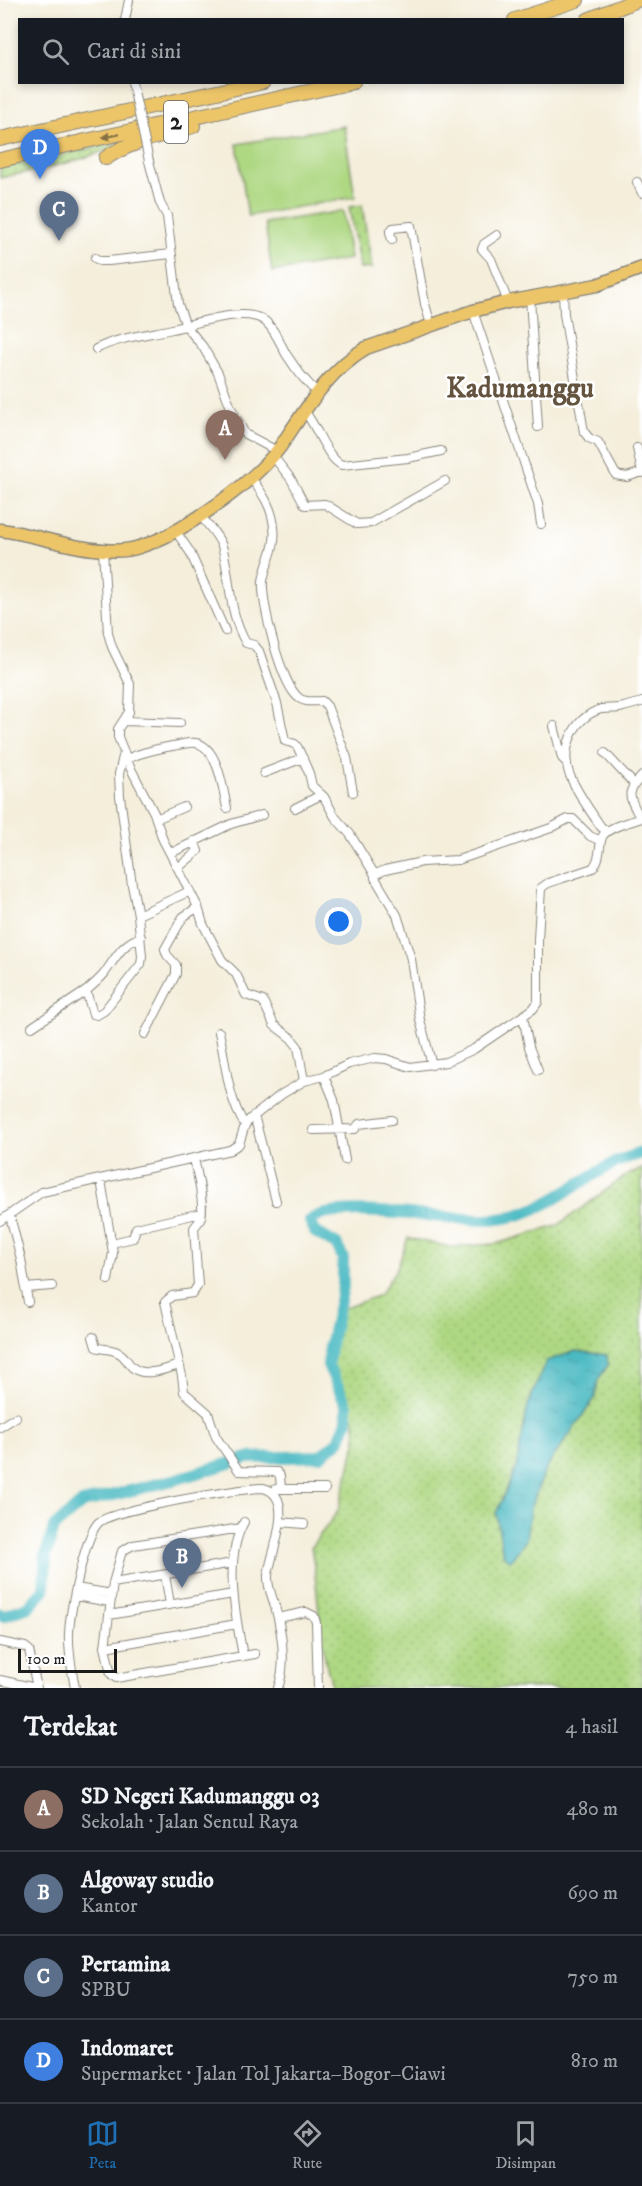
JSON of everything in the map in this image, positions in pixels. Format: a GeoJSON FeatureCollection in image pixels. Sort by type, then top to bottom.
{"type":"FeatureCollection","features":[{"type":"Feature","properties":{"kind":"highway"},"geometry":{"type":"LineString","coordinates":[[521,18],[577,0]]}},
{"type":"Feature","properties":{"kind":"highway"},"geometry":{"type":"LineString","coordinates":[[593,18],[637,0]]}},
{"type":"Feature","properties":{"kind":"highway","name":"2"},"geometry":{"type":"LineString","coordinates":[[0,139],[254,84]]}},
{"type":"Feature","properties":{"kind":"highway","name":"2"},"geometry":{"type":"LineString","coordinates":[[0,160],[344,84]]}},
{"type":"Feature","properties":{"kind":"highway"},"geometry":{"type":"LineString","coordinates":[[106,158],[130,146],[272,101]]}},
{"type":"Feature","properties":{"kind":"main road"},"geometry":{"type":"LineString","coordinates":[[0,530],[21,532],[61,545],[103,550],[138,548],[159,540],[200,515],[251,478],[275,454],[318,393],[356,354],[389,338],[473,311],[616,279],[642,268]]}},
{"type":"Feature","properties":{"kind":"street"},"geometry":{"type":"LineString","coordinates":[[125,18],[129,0]]}},
{"type":"Feature","properties":{"kind":"street"},"geometry":{"type":"LineString","coordinates":[[132,84],[149,161],[160,203],[167,216],[178,304],[186,326],[203,347],[218,374],[231,408],[245,434],[275,454],[305,505],[325,504],[357,524],[371,523],[445,481]]}},
{"type":"Feature","properties":{"kind":"street"},"geometry":{"type":"LineString","coordinates":[[637,182],[642,193]]}},
{"type":"Feature","properties":{"kind":"street"},"geometry":{"type":"LineString","coordinates":[[392,240],[390,232],[393,228],[411,226],[423,295],[431,325]]}},
{"type":"Feature","properties":{"kind":"street"},"geometry":{"type":"LineString","coordinates":[[497,235],[484,244],[482,249],[494,264],[508,302]]}},
{"type":"Feature","properties":{"kind":"street"},"geometry":{"type":"LineString","coordinates":[[95,258],[100,261],[109,261],[171,254]]}},
{"type":"Feature","properties":{"kind":"street"},"geometry":{"type":"LineString","coordinates":[[563,291],[564,314],[584,432],[589,438],[598,442],[616,475],[627,477],[642,473],[637,448]]}},
{"type":"Feature","properties":{"kind":"street"},"geometry":{"type":"LineString","coordinates":[[530,297],[538,427]]}},
{"type":"Feature","properties":{"kind":"street"},"geometry":{"type":"LineString","coordinates":[[473,311],[538,507],[541,524]]}},
{"type":"Feature","properties":{"kind":"street"},"geometry":{"type":"LineString","coordinates":[[96,349],[115,340],[222,317],[254,316],[265,320],[272,328],[305,382],[318,393]]}},
{"type":"Feature","properties":{"kind":"street"},"geometry":{"type":"LineString","coordinates":[[305,411],[314,422],[329,454],[342,465],[408,458],[441,451]]}},
{"type":"Feature","properties":{"kind":"street"},"geometry":{"type":"LineString","coordinates":[[251,478],[267,502],[275,529],[274,544],[263,590],[270,629],[283,669],[297,696],[304,701],[322,700],[327,706],[347,758],[353,792]]}},
{"type":"Feature","properties":{"kind":"street"},"geometry":{"type":"LineString","coordinates":[[200,515],[217,536],[221,546],[236,624],[246,643],[254,645],[259,651],[277,703],[285,741],[295,744],[303,758],[312,786],[350,834],[397,915],[411,959],[420,1020],[432,1065]]}},
{"type":"Feature","properties":{"kind":"street"},"geometry":{"type":"LineString","coordinates":[[175,530],[190,552],[225,631]]}},
{"type":"Feature","properties":{"kind":"street"},"geometry":{"type":"LineString","coordinates":[[103,550],[108,633],[112,647],[130,684],[129,712],[119,727],[118,733],[125,755],[156,819],[160,834],[179,867],[198,907],[203,924],[219,954],[236,974],[246,995],[263,1000],[274,1025],[296,1044],[304,1081]]}},
{"type":"Feature","properties":{"kind":"street"},"geometry":{"type":"LineString","coordinates":[[607,831],[601,827],[570,778],[567,746],[575,727],[601,710],[642,702]]}},
{"type":"Feature","properties":{"kind":"street"},"geometry":{"type":"LineString","coordinates":[[124,721],[180,723]]}},
{"type":"Feature","properties":{"kind":"street"},"geometry":{"type":"LineString","coordinates":[[554,726],[562,758],[568,763]]}},
{"type":"Feature","properties":{"kind":"street"},"geometry":{"type":"LineString","coordinates":[[125,755],[187,743],[199,744],[209,751],[213,758],[219,772],[227,808]]}},
{"type":"Feature","properties":{"kind":"street"},"geometry":{"type":"LineString","coordinates":[[605,753],[634,784]]}},
{"type":"Feature","properties":{"kind":"street"},"geometry":{"type":"LineString","coordinates":[[86,991],[93,1014],[97,1015],[104,1011],[141,964],[141,937],[120,796],[119,774],[125,755]]}},
{"type":"Feature","properties":{"kind":"street"},"geometry":{"type":"LineString","coordinates":[[264,772],[303,758]]}},
{"type":"Feature","properties":{"kind":"street"},"geometry":{"type":"LineString","coordinates":[[0,1221],[42,1192],[234,1148],[238,1144],[245,1125],[254,1115],[304,1081],[324,1076],[349,1064],[375,1058],[410,1067],[432,1065],[464,1055],[524,1016],[538,1002],[539,995],[538,939],[541,888],[548,883],[593,868],[601,851],[601,841],[607,831],[641,818],[631,789],[642,776]]}},
{"type":"Feature","properties":{"kind":"street"},"geometry":{"type":"LineString","coordinates":[[296,808],[321,795]]}},
{"type":"Feature","properties":{"kind":"street"},"geometry":{"type":"LineString","coordinates":[[156,819],[184,807]]}},
{"type":"Feature","properties":{"kind":"street"},"geometry":{"type":"LineString","coordinates":[[171,853],[231,824],[262,815]]}},
{"type":"Feature","properties":{"kind":"street"},"geometry":{"type":"LineString","coordinates":[[375,875],[385,870],[422,862],[458,860],[473,856],[495,846],[551,828],[568,819],[573,819],[590,836],[601,841]]}},
{"type":"Feature","properties":{"kind":"street"},"geometry":{"type":"LineString","coordinates":[[179,867],[198,851],[194,841]]}},
{"type":"Feature","properties":{"kind":"street"},"geometry":{"type":"LineString","coordinates":[[138,915],[190,891]]}},
{"type":"Feature","properties":{"kind":"street"},"geometry":{"type":"LineString","coordinates":[[145,1034],[176,974],[176,965],[166,955],[165,949],[183,916],[198,907]]}},
{"type":"Feature","properties":{"kind":"street"},"geometry":{"type":"LineString","coordinates":[[32,1027],[86,991],[104,974],[128,942],[141,937]]}},
{"type":"Feature","properties":{"kind":"street"},"geometry":{"type":"LineString","coordinates":[[524,1016],[529,1047],[538,1070]]}},
{"type":"Feature","properties":{"kind":"street"},"geometry":{"type":"LineString","coordinates":[[219,1032],[230,1088],[236,1108],[245,1125]]}},
{"type":"Feature","properties":{"kind":"street"},"geometry":{"type":"LineString","coordinates":[[324,1076],[332,1091],[345,1160]]}},
{"type":"Feature","properties":{"kind":"street"},"geometry":{"type":"LineString","coordinates":[[254,1115],[276,1201]]}},
{"type":"Feature","properties":{"kind":"street"},"geometry":{"type":"LineString","coordinates":[[313,1130],[355,1129],[360,1124],[392,1120]]}},
{"type":"Feature","properties":{"kind":"street"},"geometry":{"type":"LineString","coordinates":[[194,1159],[199,1183],[201,1213],[201,1219],[194,1228],[198,1272],[196,1292],[169,1298],[165,1302],[184,1392],[208,1413],[216,1437],[239,1471],[278,1472],[281,1489]]}},
{"type":"Feature","properties":{"kind":"street"},"geometry":{"type":"LineString","coordinates":[[101,1180],[112,1243],[113,1260],[108,1280]]}},
{"type":"Feature","properties":{"kind":"street"},"geometry":{"type":"LineString","coordinates":[[112,1243],[133,1238],[135,1229],[201,1213]]}},
{"type":"Feature","properties":{"kind":"street"},"geometry":{"type":"LineString","coordinates":[[10,1216],[21,1259],[28,1302]]}},
{"type":"Feature","properties":{"kind":"street"},"geometry":{"type":"LineString","coordinates":[[25,1288],[52,1286]]}},
{"type":"Feature","properties":{"kind":"street"},"geometry":{"type":"LineString","coordinates":[[93,1337],[98,1349],[109,1348],[120,1353],[139,1371],[151,1372],[179,1365]]}},
{"type":"Feature","properties":{"kind":"street"},"geometry":{"type":"LineString","coordinates":[[0,1427],[16,1418]]}},
{"type":"Feature","properties":{"kind":"street"},"geometry":{"type":"LineString","coordinates":[[75,1688],[69,1635],[76,1592],[90,1536],[98,1523],[104,1519],[174,1502],[255,1488],[325,1489]]}},
{"type":"Feature","properties":{"kind":"street"},"geometry":{"type":"LineString","coordinates":[[269,1489],[279,1503],[280,1522],[268,1574],[269,1590],[278,1618],[283,1672],[278,1688]]}},
{"type":"Feature","properties":{"kind":"street"},"geometry":{"type":"LineString","coordinates":[[280,1522],[304,1524]]}},
{"type":"Feature","properties":{"kind":"street"},"geometry":{"type":"LineString","coordinates":[[243,1656],[232,1594],[233,1563],[242,1525],[127,1548],[119,1557],[113,1583],[105,1647],[111,1674],[116,1678],[255,1654]]}},
{"type":"Feature","properties":{"kind":"street"},"geometry":{"type":"LineString","coordinates":[[113,1583],[233,1563]]}},
{"type":"Feature","properties":{"kind":"street"},"geometry":{"type":"LineString","coordinates":[[165,1575],[170,1604]]}},
{"type":"Feature","properties":{"kind":"street"},"geometry":{"type":"LineString","coordinates":[[76,1592],[111,1598]]}},
{"type":"Feature","properties":{"kind":"street"},"geometry":{"type":"LineString","coordinates":[[109,1615],[232,1594]]}},
{"type":"Feature","properties":{"kind":"street"},"geometry":{"type":"LineString","coordinates":[[278,1618],[306,1612],[314,1616],[318,1688]]}},
{"type":"Feature","properties":{"kind":"street"},"geometry":{"type":"LineString","coordinates":[[105,1647],[237,1624]]}},
{"type":"Feature","properties":{"kind":"street"},"geometry":{"type":"LineString","coordinates":[[0,1642],[25,1647],[29,1650],[36,1688],[0,1680]]}},
{"type":"Feature","properties":{"kind":"green space"},"geometry":{"type":"Polygon","coordinates":[[[344,126],[355,197],[248,216],[237,144],[344,126]]]}},
{"type":"Feature","properties":{"kind":"green space"},"geometry":{"type":"Polygon","coordinates":[[[129,140],[82,159],[0,178],[0,168],[129,140]]]}},
{"type":"Feature","properties":{"kind":"green space"},"geometry":{"type":"Polygon","coordinates":[[[362,205],[372,268],[360,269],[349,207],[362,205]]]}},
{"type":"Feature","properties":{"kind":"green space"},"geometry":{"type":"Polygon","coordinates":[[[343,211],[350,259],[272,272],[265,223],[343,211]]]}},
{"type":"Feature","properties":{"kind":"green space"},"geometry":{"type":"Polygon","coordinates":[[[642,1168],[642,1688],[333,1688],[321,1636],[311,1547],[338,1511],[356,1443],[355,1421],[328,1365],[339,1310],[380,1295],[397,1268],[408,1238],[450,1247],[496,1244],[557,1226],[627,1175],[642,1168]]]}},
{"type":"Feature","properties":{"kind":"water"},"geometry":{"type":"Polygon","coordinates":[[[575,1351],[607,1355],[608,1365],[598,1380],[595,1398],[546,1468],[530,1509],[526,1540],[510,1561],[503,1555],[496,1513],[516,1468],[528,1405],[546,1361],[575,1351]]]}},
{"type":"Feature","properties":{"kind":"waterway"},"geometry":{"type":"LineString","coordinates":[[0,1614],[3,1616],[28,1607],[44,1590],[46,1555],[54,1527],[82,1503],[177,1479],[247,1458],[320,1456],[339,1441],[347,1421],[347,1406],[328,1365],[343,1287],[343,1258],[337,1245],[315,1232],[310,1221],[322,1215],[366,1211],[487,1220],[510,1217],[549,1202],[603,1169],[642,1153]]}},
{"type":"Feature","properties":{"kind":"place","name":"Indomaret"},"geometry":{"type":"Point","coordinates":[40,179]}},
{"type":"Feature","properties":{"kind":"place","name":"Pertamina"},"geometry":{"type":"Point","coordinates":[59,241]}},
{"type":"Feature","properties":{"kind":"place","name":"SD Negeri Kadumanggu 03"},"geometry":{"type":"Point","coordinates":[225,460]}},
{"type":"Feature","properties":{"kind":"place","name":"Algoway studio"},"geometry":{"type":"Point","coordinates":[182,1588]}},
{"type":"Feature","properties":{"kind":"district","name":"Kadumanggu"},"geometry":{"type":"Point","coordinates":[520,388]}}]}
